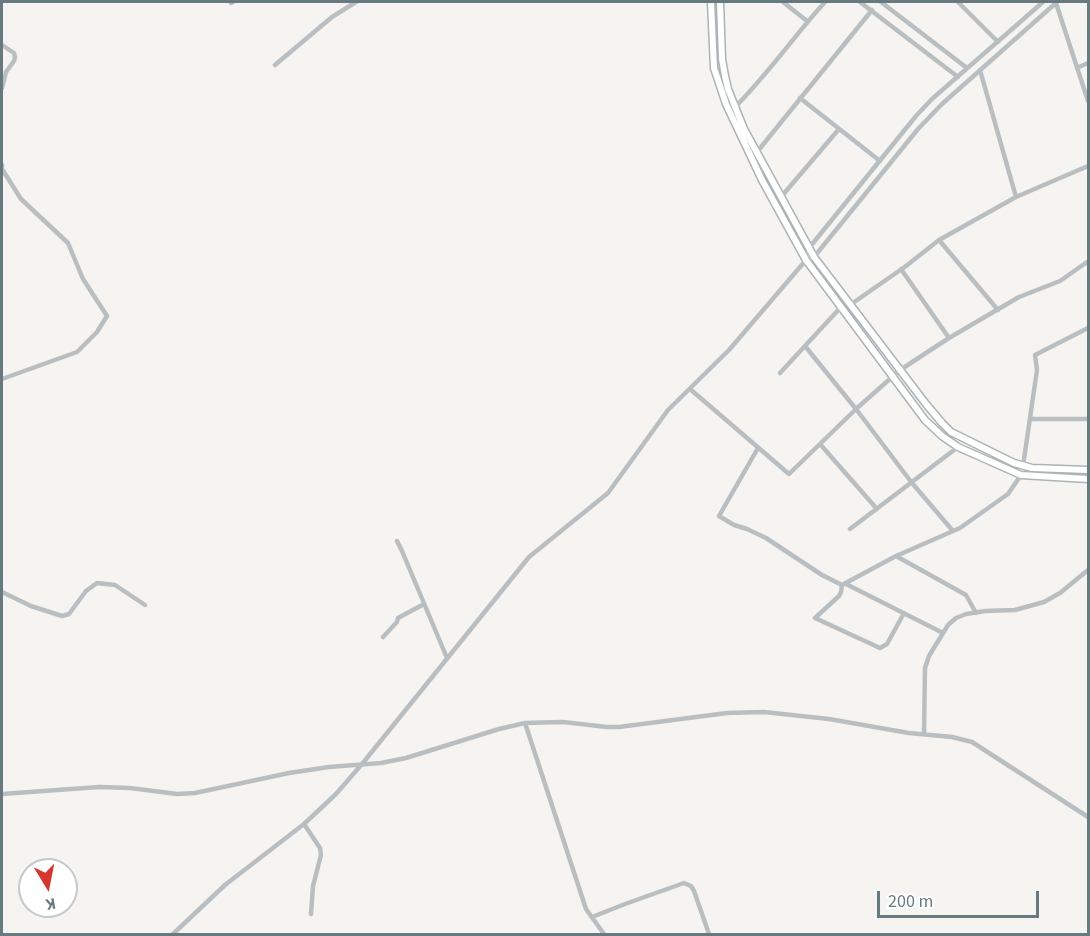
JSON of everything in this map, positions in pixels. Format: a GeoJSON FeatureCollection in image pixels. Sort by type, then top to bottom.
{"type":"FeatureCollection","features":[{"type":"Feature","properties":{"kind":"street"},"geometry":{"type":"LineString","coordinates":[[275,65],[332,17],[356,2]]}},
{"type":"Feature","properties":{"kind":"street"},"geometry":{"type":"LineString","coordinates":[[711,2],[714,68],[726,104],[762,180],[806,260],[925,420],[958,447],[1021,475],[1089,478]]}},
{"type":"Feature","properties":{"kind":"street"},"geometry":{"type":"LineString","coordinates":[[720,2],[722,59],[728,88],[744,129],[814,257],[926,404],[951,432],[1023,466],[1089,470]]}},
{"type":"Feature","properties":{"kind":"street"},"geometry":{"type":"LineString","coordinates":[[783,2],[807,21]]}},
{"type":"Feature","properties":{"kind":"street"},"geometry":{"type":"LineString","coordinates":[[735,107],[825,2]]}},
{"type":"Feature","properties":{"kind":"street"},"geometry":{"type":"LineString","coordinates":[[860,2],[958,77]]}},
{"type":"Feature","properties":{"kind":"street"},"geometry":{"type":"LineString","coordinates":[[881,2],[967,68]]}},
{"type":"Feature","properties":{"kind":"street"},"geometry":{"type":"LineString","coordinates":[[958,2],[998,42]]}},
{"type":"Feature","properties":{"kind":"street"},"geometry":{"type":"LineString","coordinates":[[173,934],[225,885],[304,824],[336,794],[529,556],[608,493],[668,410],[729,350],[806,260],[809,248],[916,116],[932,99],[1043,2]]}},
{"type":"Feature","properties":{"kind":"street"},"geometry":{"type":"LineString","coordinates":[[806,260],[814,257],[918,129],[942,104],[1056,2],[1089,101]]}},
{"type":"Feature","properties":{"kind":"street"},"geometry":{"type":"LineString","coordinates":[[757,152],[872,10]]}},
{"type":"Feature","properties":{"kind":"street"},"geometry":{"type":"LineString","coordinates":[[2,45],[14,53],[15,57],[14,62],[4,72],[2,87]]}},
{"type":"Feature","properties":{"kind":"street"},"geometry":{"type":"LineString","coordinates":[[1077,68],[1089,63]]}},
{"type":"Feature","properties":{"kind":"street"},"geometry":{"type":"LineString","coordinates":[[980,70],[1016,197]]}},
{"type":"Feature","properties":{"kind":"street"},"geometry":{"type":"LineString","coordinates":[[800,98],[880,161]]}},
{"type":"Feature","properties":{"kind":"street"},"geometry":{"type":"LineString","coordinates":[[782,197],[839,129]]}},
{"type":"Feature","properties":{"kind":"street"},"geometry":{"type":"LineString","coordinates":[[2,165],[2,169],[21,199],[68,243],[83,279],[107,316],[97,333],[77,352],[2,379]]}},
{"type":"Feature","properties":{"kind":"street"},"geometry":{"type":"LineString","coordinates":[[850,305],[939,240],[1016,197],[1089,166]]}},
{"type":"Feature","properties":{"kind":"street"},"geometry":{"type":"LineString","coordinates":[[939,240],[998,310]]}},
{"type":"Feature","properties":{"kind":"street"},"geometry":{"type":"LineString","coordinates":[[690,389],[789,474],[900,370],[1019,297],[1060,281],[1087,262],[1089,264]]}},
{"type":"Feature","properties":{"kind":"street"},"geometry":{"type":"LineString","coordinates":[[901,269],[949,338]]}},
{"type":"Feature","properties":{"kind":"street"},"geometry":{"type":"LineString","coordinates":[[780,373],[841,307]]}},
{"type":"Feature","properties":{"kind":"street"},"geometry":{"type":"LineString","coordinates":[[1023,466],[1037,370],[1035,355],[1089,328]]}},
{"type":"Feature","properties":{"kind":"street"},"geometry":{"type":"LineString","coordinates":[[805,346],[912,483],[953,531]]}},
{"type":"Feature","properties":{"kind":"street"},"geometry":{"type":"LineString","coordinates":[[1030,419],[1089,419]]}},
{"type":"Feature","properties":{"kind":"street"},"geometry":{"type":"LineString","coordinates":[[820,444],[877,509]]}},
{"type":"Feature","properties":{"kind":"street"},"geometry":{"type":"LineString","coordinates":[[850,529],[958,447]]}},
{"type":"Feature","properties":{"kind":"street"},"geometry":{"type":"LineString","coordinates":[[758,448],[719,516],[766,538],[822,575],[943,633]]}},
{"type":"Feature","properties":{"kind":"street"},"geometry":{"type":"LineString","coordinates":[[904,613],[887,644],[880,648],[815,618],[839,596],[844,585],[896,556],[960,528],[1008,494],[1021,475]]}},
{"type":"Feature","properties":{"kind":"street"},"geometry":{"type":"LineString","coordinates":[[397,541],[447,658]]}},
{"type":"Feature","properties":{"kind":"street"},"geometry":{"type":"LineString","coordinates":[[896,556],[966,595],[976,612]]}},
{"type":"Feature","properties":{"kind":"street"},"geometry":{"type":"LineString","coordinates":[[924,734],[925,668],[929,656],[948,624],[966,614],[1015,609],[1044,602],[1060,593],[1089,570]]}},
{"type":"Feature","properties":{"kind":"street"},"geometry":{"type":"LineString","coordinates":[[2,592],[32,606],[62,616],[69,614],[89,588],[97,584],[115,585],[145,605]]}},
{"type":"Feature","properties":{"kind":"street"},"geometry":{"type":"LineString","coordinates":[[382,637],[397,622],[398,618],[424,603]]}},
{"type":"Feature","properties":{"kind":"street"},"geometry":{"type":"LineString","coordinates":[[2,794],[99,787],[177,794],[195,793],[289,773],[413,757],[499,729],[525,723],[557,721],[619,727],[727,713],[764,712],[803,715],[894,731],[952,736],[972,742],[1089,817]]}},
{"type":"Feature","properties":{"kind":"street"},"geometry":{"type":"LineString","coordinates":[[525,723],[586,909],[604,934]]}},
{"type":"Feature","properties":{"kind":"street"},"geometry":{"type":"LineString","coordinates":[[304,824],[320,848],[321,855],[313,886],[311,914]]}},
{"type":"Feature","properties":{"kind":"street"},"geometry":{"type":"LineString","coordinates":[[592,917],[684,883],[691,886],[694,891],[709,934]]}}]}
